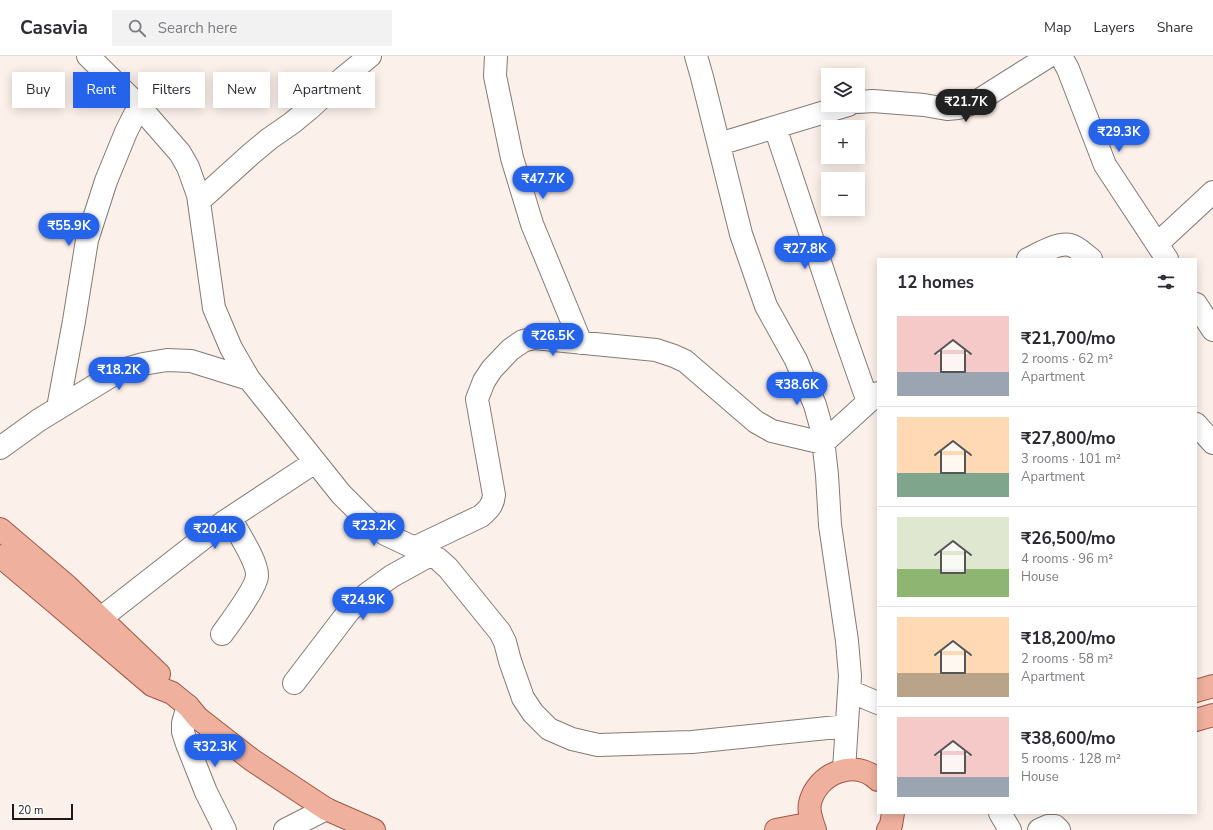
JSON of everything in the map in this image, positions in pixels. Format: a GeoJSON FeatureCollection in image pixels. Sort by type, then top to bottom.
{"type":"FeatureCollection","features":[{"type":"Feature","properties":{"kind":"main road"},"geometry":{"type":"LineString","coordinates":[[0,529],[67,586],[162,676],[172,693]]}},
{"type":"Feature","properties":{"kind":"main road"},"geometry":{"type":"LineString","coordinates":[[0,556],[152,685],[172,693],[188,706],[198,718],[252,760],[326,808],[374,830]]}},
{"type":"Feature","properties":{"kind":"main road"},"geometry":{"type":"LineString","coordinates":[[1197,691],[1213,686]]}},
{"type":"Feature","properties":{"kind":"main road"},"geometry":{"type":"LineString","coordinates":[[1197,720],[1213,715]]}},
{"type":"Feature","properties":{"kind":"main road"},"geometry":{"type":"LineString","coordinates":[[776,830],[813,826],[810,817],[810,804],[815,791],[823,780],[835,772],[848,769],[862,770],[877,777]]}},
{"type":"Feature","properties":{"kind":"main road"},"geometry":{"type":"LineString","coordinates":[[888,830],[891,825],[893,814]]}},
{"type":"Feature","properties":{"kind":"street"},"geometry":{"type":"LineString","coordinates":[[88,56],[138,104]]}},
{"type":"Feature","properties":{"kind":"street"},"geometry":{"type":"LineString","coordinates":[[199,201],[251,154],[292,123],[370,56]]}},
{"type":"Feature","properties":{"kind":"street"},"geometry":{"type":"LineString","coordinates":[[496,56],[495,76],[512,158],[532,224],[582,342]]}},
{"type":"Feature","properties":{"kind":"street"},"geometry":{"type":"LineString","coordinates":[[696,56],[742,234],[766,306],[799,367],[815,405],[822,430],[827,475],[830,525],[850,669],[844,770]]}},
{"type":"Feature","properties":{"kind":"street"},"geometry":{"type":"LineString","coordinates":[[865,102],[924,105],[947,109],[958,108],[976,102],[1049,56]]}},
{"type":"Feature","properties":{"kind":"street"},"geometry":{"type":"LineString","coordinates":[[1061,56],[1068,69],[1105,165],[1162,251],[1213,192]]}},
{"type":"Feature","properties":{"kind":"street"},"geometry":{"type":"LineString","coordinates":[[58,408],[87,240],[106,181],[126,132],[139,108]]}},
{"type":"Feature","properties":{"kind":"street"},"geometry":{"type":"LineString","coordinates":[[142,108],[180,153],[188,168],[198,195],[214,308],[231,348],[249,379],[341,494],[365,518],[385,534],[438,559],[448,568],[500,632],[505,642],[523,698],[533,713],[549,729],[572,739],[598,745],[692,742],[847,726]]}},
{"type":"Feature","properties":{"kind":"street"},"geometry":{"type":"LineString","coordinates":[[719,144],[825,112]]}},
{"type":"Feature","properties":{"kind":"street"},"geometry":{"type":"LineString","coordinates":[[775,127],[841,325],[873,397],[823,443]]}},
{"type":"Feature","properties":{"kind":"street"},"geometry":{"type":"LineString","coordinates":[[1030,258],[1057,246],[1069,244],[1090,258]]}},
{"type":"Feature","properties":{"kind":"street"},"geometry":{"type":"LineString","coordinates":[[1203,302],[1213,330]]}},
{"type":"Feature","properties":{"kind":"street"},"geometry":{"type":"LineString","coordinates":[[294,683],[349,611],[367,594],[392,576],[422,551],[481,516],[493,503],[494,495],[477,399],[484,381],[492,369],[510,350],[523,341],[534,338],[582,342],[656,350],[674,356],[685,361],[756,422],[772,431],[823,443]]}},
{"type":"Feature","properties":{"kind":"street"},"geometry":{"type":"LineString","coordinates":[[0,448],[39,420],[119,371],[143,364],[167,360],[191,361],[249,379]]}},
{"type":"Feature","properties":{"kind":"street"},"geometry":{"type":"LineString","coordinates":[[1197,425],[1213,443]]}},
{"type":"Feature","properties":{"kind":"street"},"geometry":{"type":"LineString","coordinates":[[101,618],[230,518],[315,462]]}},
{"type":"Feature","properties":{"kind":"street"},"geometry":{"type":"LineString","coordinates":[[222,634],[254,587],[257,576],[254,563],[230,518]]}},
{"type":"Feature","properties":{"kind":"street"},"geometry":{"type":"LineString","coordinates":[[849,691],[877,703]]}},
{"type":"Feature","properties":{"kind":"street"},"geometry":{"type":"LineString","coordinates":[[188,706],[183,723],[183,732],[206,792],[225,830]]}},
{"type":"Feature","properties":{"kind":"street"},"geometry":{"type":"LineString","coordinates":[[285,830],[326,808]]}},
{"type":"Feature","properties":{"kind":"street"},"geometry":{"type":"LineString","coordinates":[[1001,814],[1010,830]]}},
{"type":"Feature","properties":{"kind":"street"},"geometry":{"type":"LineString","coordinates":[[1039,830],[1048,826],[1055,826],[1059,830]]}}]}
